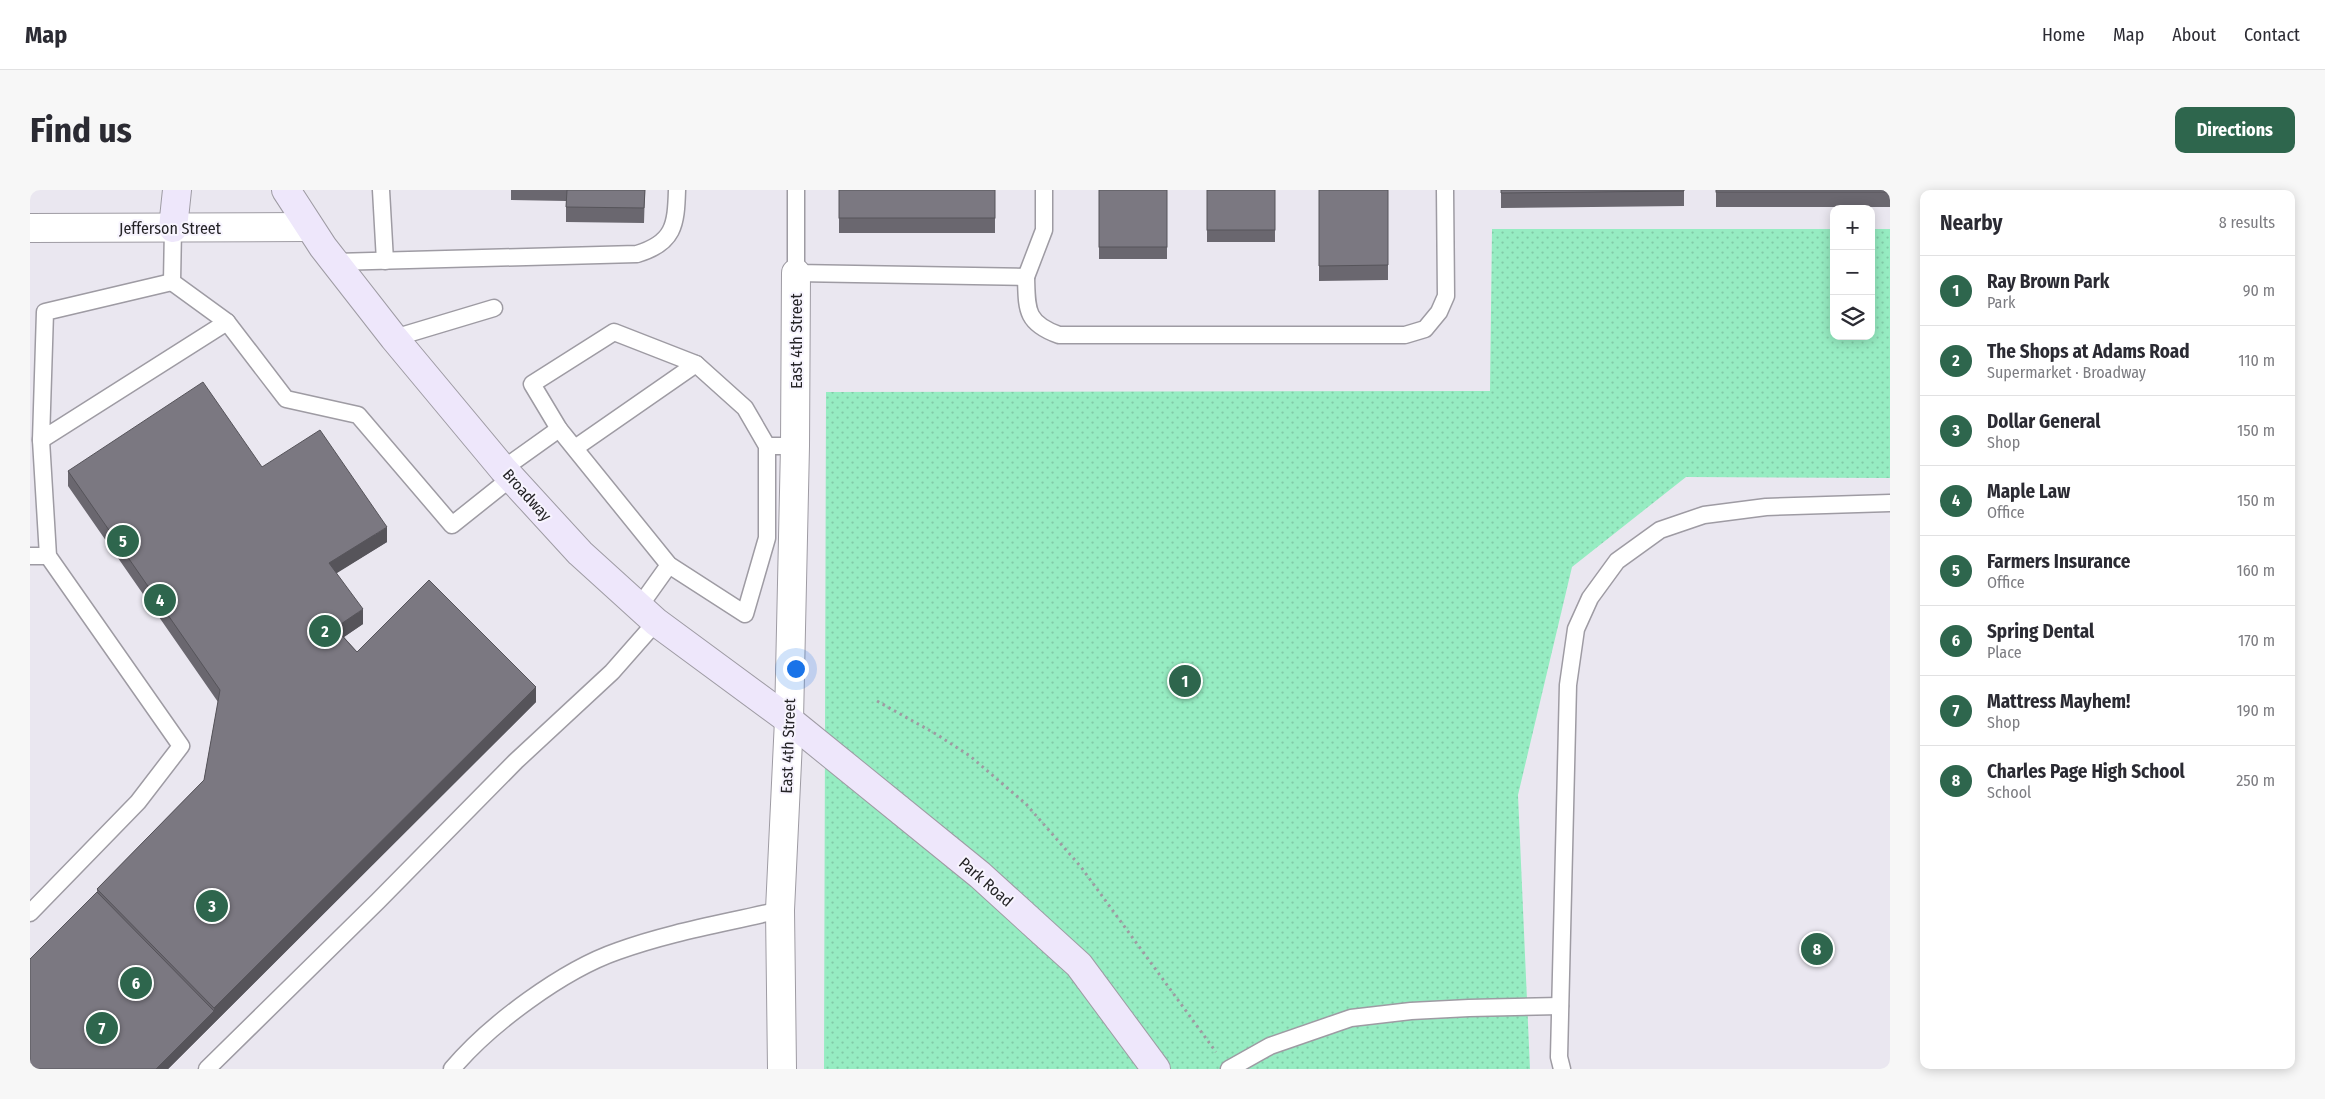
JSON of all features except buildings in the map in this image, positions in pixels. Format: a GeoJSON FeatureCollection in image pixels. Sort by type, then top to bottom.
{"type":"FeatureCollection","features":[{"type":"Feature","properties":{"kind":"street"},"geometry":{"type":"LineString","coordinates":[[174,228],[177,190]]}},
{"type":"Feature","properties":{"kind":"street","name":"Broadway"},"geometry":{"type":"LineString","coordinates":[[286,190],[335,262],[394,338],[507,473],[580,553],[648,614],[789,720]]}},
{"type":"Feature","properties":{"kind":"street","name":"Jefferson Street"},"geometry":{"type":"LineString","coordinates":[[30,228],[309,226]]}},
{"type":"Feature","properties":{"kind":"street","name":"East 4th Street"},"geometry":{"type":"LineString","coordinates":[[782,1069],[780,910],[789,720],[795,446],[796,273]]}},
{"type":"Feature","properties":{"kind":"street","name":"Park Road"},"geometry":{"type":"LineString","coordinates":[[789,720],[980,875],[1079,965],[1156,1069]]}},
{"type":"Feature","properties":{"kind":"lane"},"geometry":{"type":"LineString","coordinates":[[381,190],[385,260]]}},
{"type":"Feature","properties":{"kind":"lane"},"geometry":{"type":"LineString","coordinates":[[335,262],[637,254],[655,249],[669,237],[676,218],[677,190]]}},
{"type":"Feature","properties":{"kind":"lane"},"geometry":{"type":"LineString","coordinates":[[796,190],[796,273],[1026,277]]}},
{"type":"Feature","properties":{"kind":"lane"},"geometry":{"type":"LineString","coordinates":[[1044,190],[1044,230],[1026,277],[1027,308],[1033,321],[1043,330],[1059,335],[1405,335],[1425,328],[1439,312],[1446,296],[1446,190]]}},
{"type":"Feature","properties":{"kind":"lane"},"geometry":{"type":"LineString","coordinates":[[172,282],[174,228]]}},
{"type":"Feature","properties":{"kind":"lane"},"geometry":{"type":"LineString","coordinates":[[30,913],[138,802],[181,746],[48,556],[41,440],[37,311],[172,282],[227,322],[286,399],[358,415],[452,525],[507,473],[559,429]]}},
{"type":"Feature","properties":{"kind":"lane"},"geometry":{"type":"LineString","coordinates":[[394,338],[494,308]]}},
{"type":"Feature","properties":{"kind":"lane"},"geometry":{"type":"LineString","coordinates":[[41,440],[227,322]]}},
{"type":"Feature","properties":{"kind":"lane"},"geometry":{"type":"LineString","coordinates":[[614,332],[696,364],[745,408],[767,446],[767,538],[745,614],[669,565],[559,429],[532,384],[614,332]]}},
{"type":"Feature","properties":{"kind":"lane"},"geometry":{"type":"LineString","coordinates":[[575,448],[696,364]]}},
{"type":"Feature","properties":{"kind":"lane"},"geometry":{"type":"LineString","coordinates":[[767,446],[795,446]]}},
{"type":"Feature","properties":{"kind":"lane"},"geometry":{"type":"LineString","coordinates":[[1562,1069],[1559,1057],[1568,685],[1576,629],[1590,598],[1617,561],[1660,530],[1704,515],[1766,507],[1890,503]]}},
{"type":"Feature","properties":{"kind":"lane"},"geometry":{"type":"LineString","coordinates":[[30,556],[48,556]]}},
{"type":"Feature","properties":{"kind":"lane"},"geometry":{"type":"LineString","coordinates":[[207,1069],[378,901],[516,761],[612,672],[648,614],[669,565]]}},
{"type":"Feature","properties":{"kind":"lane"},"geometry":{"type":"LineString","coordinates":[[452,1069],[466,1053],[562,977],[617,951],[677,934],[780,910]]}},
{"type":"Feature","properties":{"kind":"lane"},"geometry":{"type":"LineString","coordinates":[[1229,1069],[1270,1046],[1351,1018],[1460,1008],[1560,1006]]}},
{"type":"Feature","properties":{"kind":"path"},"geometry":{"type":"LineString","coordinates":[[877,702],[936,734],[970,756],[1026,804],[1081,867],[1218,1054]]}},
{"type":"Feature","properties":{"kind":"green space"},"geometry":{"type":"Polygon","coordinates":[[[1492,229],[1830,229],[1830,340],[1875,340],[1875,229],[1890,229],[1890,478],[1686,477],[1572,567],[1518,795],[1530,1069],[824,1069],[826,392],[1490,391],[1492,229]]]}},
{"type":"Feature","properties":{"kind":"place","name":"Farmers Insurance"},"geometry":{"type":"Point","coordinates":[123,541]}},
{"type":"Feature","properties":{"kind":"place","name":"Maple Law"},"geometry":{"type":"Point","coordinates":[160,600]}},
{"type":"Feature","properties":{"kind":"place","name":"The Shops at Adams Road"},"geometry":{"type":"Point","coordinates":[325,631]}},
{"type":"Feature","properties":{"kind":"place","name":"Ray Brown Park"},"geometry":{"type":"Point","coordinates":[1185,681]}},
{"type":"Feature","properties":{"kind":"place","name":"Dollar General"},"geometry":{"type":"Point","coordinates":[212,906]}},
{"type":"Feature","properties":{"kind":"place","name":"Charles Page High School"},"geometry":{"type":"Point","coordinates":[1817,949]}},
{"type":"Feature","properties":{"kind":"place","name":"Spring Dental"},"geometry":{"type":"Point","coordinates":[136,983]}},
{"type":"Feature","properties":{"kind":"place","name":"Mattress Mayhem!"},"geometry":{"type":"Point","coordinates":[102,1028]}}]}
